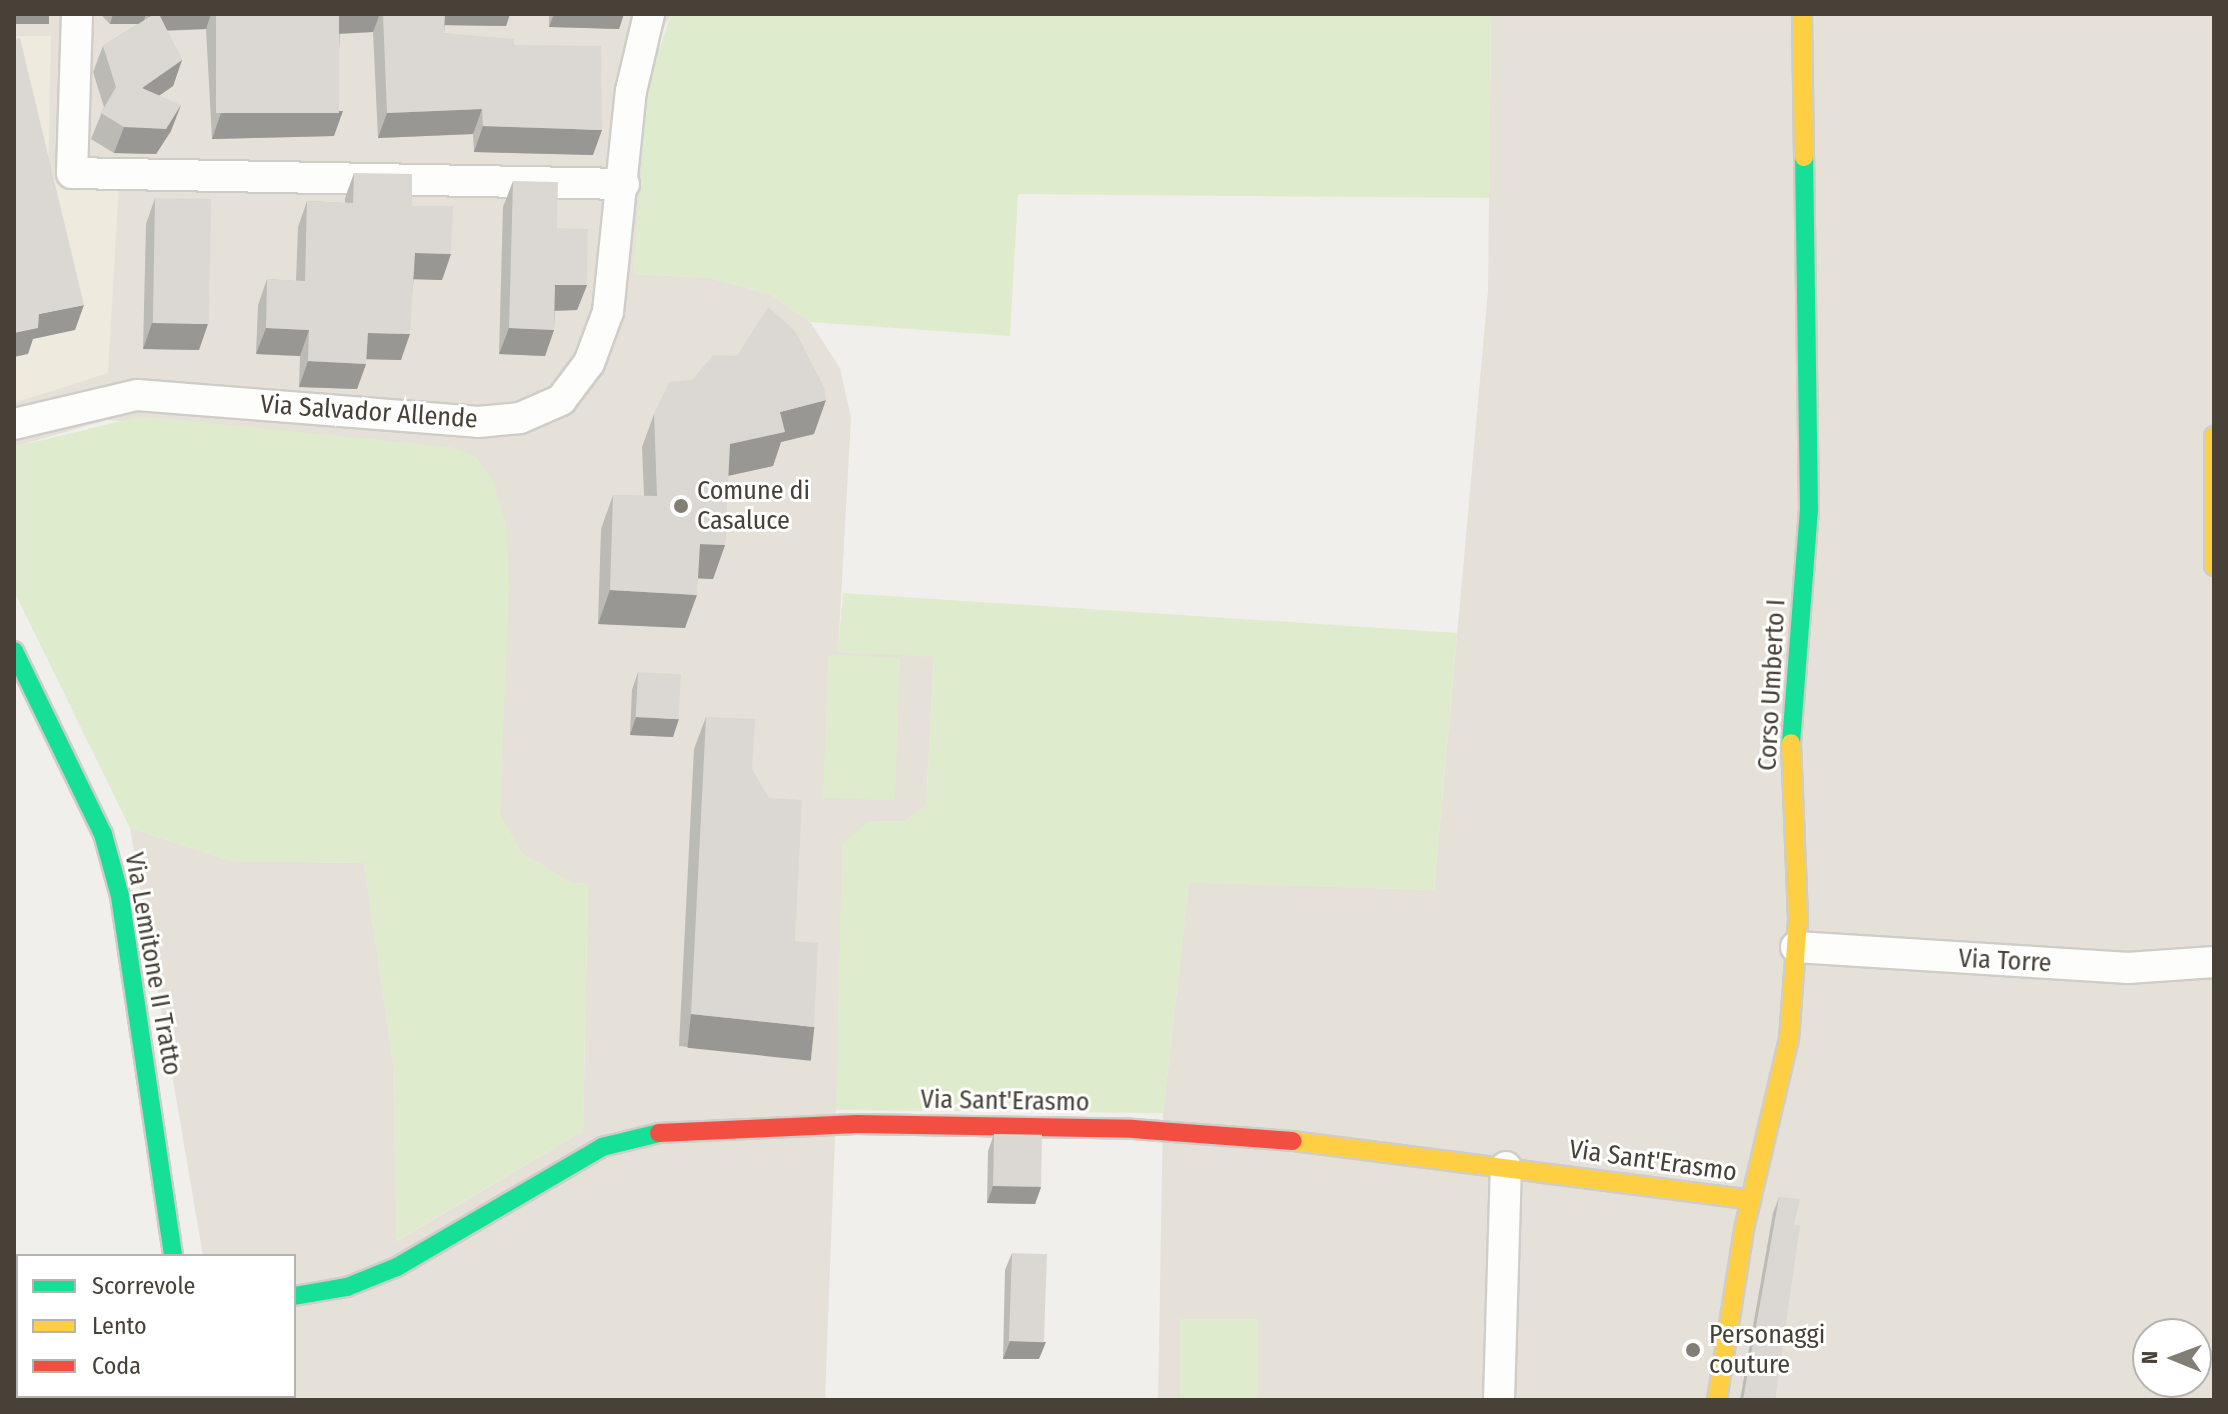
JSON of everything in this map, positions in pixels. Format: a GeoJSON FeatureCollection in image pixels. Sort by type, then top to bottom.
{"type":"FeatureCollection","features":[{"type":"Feature","properties":{"kind":"street"},"geometry":{"type":"LineString","coordinates":[[77,14],[72,173],[624,184]]}},
{"type":"Feature","properties":{"kind":"street","name":"Via Salvador Allende"},"geometry":{"type":"LineString","coordinates":[[14,424],[137,395],[448,421],[543,411],[575,384],[608,312],[624,184],[631,91],[649,14]]}},
{"type":"Feature","properties":{"kind":"street","name":"Corso Umberto I"},"geometry":{"type":"LineString","coordinates":[[1717,1400],[1751,1200],[1789,1039],[1796,947],[1790,723],[1809,510],[1802,14]]}},
{"type":"Feature","properties":{"kind":"street"},"geometry":{"type":"LineString","coordinates":[[2214,436],[2214,566]]}},
{"type":"Feature","properties":{"kind":"street","name":"Via Lemitone II Tratto"},"geometry":{"type":"LineString","coordinates":[[14,651],[103,834],[120,896],[173,1254]]}},
{"type":"Feature","properties":{"kind":"street","name":"Via Torre"},"geometry":{"type":"LineString","coordinates":[[1796,947],[2128,968],[2214,962]]}},
{"type":"Feature","properties":{"kind":"street","name":"Via Sant'Erasmo"},"geometry":{"type":"LineString","coordinates":[[296,1296],[347,1287],[397,1267],[602,1147],[674,1130],[843,1124],[1133,1129],[1506,1167],[1751,1200]]}},
{"type":"Feature","properties":{"kind":"street"},"geometry":{"type":"LineString","coordinates":[[1499,1400],[1506,1167]]}},
{"type":"Feature","properties":{"kind":"shaded area"},"geometry":{"type":"Polygon","coordinates":[[[14,14],[671,14],[661,34],[633,274],[710,278],[770,294],[810,322],[840,368],[851,418],[838,652],[934,656],[926,806],[905,821],[868,822],[836,1110],[825,1400],[200,1400],[296,1398],[296,1254],[203,1254],[130,828],[231,861],[364,863],[393,1063],[397,1241],[583,1131],[588,884],[572,883],[521,853],[500,815],[506,524],[450,447],[107,420],[14,447],[14,14]]]}},
{"type":"Feature","properties":{"kind":"shaded area"},"geometry":{"type":"Polygon","coordinates":[[[1491,14],[2214,14],[2214,1400],[1158,1400],[1163,1113],[1189,882],[1434,890],[1488,291],[1491,14]]]}},
{"type":"Feature","properties":{"kind":"shaded area"},"geometry":{"type":"Polygon","coordinates":[[[14,36],[51,36],[48,180],[119,182],[108,373],[14,403],[14,36]]]}},
{"type":"Feature","properties":{"kind":"green space"},"geometry":{"type":"Polygon","coordinates":[[[671,14],[1491,14],[1489,198],[1018,194],[1010,336],[810,322],[770,294],[710,278],[633,274],[648,83],[671,14]]]}},
{"type":"Feature","properties":{"kind":"green space"},"geometry":{"type":"Polygon","coordinates":[[[142,416],[450,447],[474,455],[493,481],[506,524],[509,585],[500,815],[521,853],[572,883],[588,884],[583,1131],[396,1241],[393,1063],[364,863],[231,861],[130,828],[14,591],[14,447],[142,416]]]}},
{"type":"Feature","properties":{"kind":"green space"},"geometry":{"type":"Polygon","coordinates":[[[843,593],[1457,633],[1434,890],[1189,883],[1163,1113],[836,1110],[842,844],[868,822],[905,821],[926,806],[934,657],[838,652],[843,593]]]}},
{"type":"Feature","properties":{"kind":"green space"},"geometry":{"type":"Polygon","coordinates":[[[828,655],[900,658],[895,800],[823,798],[828,655]]]}},
{"type":"Feature","properties":{"kind":"green space"},"geometry":{"type":"Polygon","coordinates":[[[1180,1319],[1258,1319],[1258,1400],[1180,1400],[1180,1319]]]}},
{"type":"Feature","properties":{"kind":"building"},"geometry":{"type":"Polygon","coordinates":[[[154,14],[159,14],[182,60],[142,88],[181,105],[166,129],[124,127],[101,113],[116,87],[103,46],[154,14]]]}},
{"type":"Feature","properties":{"kind":"building"},"geometry":{"type":"Polygon","coordinates":[[[216,14],[339,14],[339,113],[216,113],[216,14]]]}},
{"type":"Feature","properties":{"kind":"building"},"geometry":{"type":"Polygon","coordinates":[[[383,14],[445,14],[444,33],[514,39],[514,45],[601,46],[602,130],[483,126],[482,109],[387,113],[383,14]]]}},
{"type":"Feature","properties":{"kind":"building"},"geometry":{"type":"Polygon","coordinates":[[[20,38],[84,305],[39,314],[38,328],[14,333],[14,39],[20,38]]]}},
{"type":"Feature","properties":{"kind":"building"},"geometry":{"type":"Polygon","coordinates":[[[354,173],[412,174],[412,206],[453,206],[451,254],[415,253],[410,334],[368,333],[366,364],[308,361],[309,330],[266,328],[267,279],[305,281],[307,201],[353,203],[354,173]]]}},
{"type":"Feature","properties":{"kind":"building"},"geometry":{"type":"Polygon","coordinates":[[[513,181],[558,182],[557,228],[588,229],[587,285],[555,285],[554,330],[509,328],[513,181]]]}},
{"type":"Feature","properties":{"kind":"building"},"geometry":{"type":"Polygon","coordinates":[[[155,198],[211,199],[209,324],[153,323],[155,198]]]}},
{"type":"Feature","properties":{"kind":"building","name":"Comune di Casaluce"},"geometry":{"type":"Polygon","coordinates":[[[768,307],[795,331],[824,387],[826,400],[780,412],[785,432],[730,444],[725,545],[700,544],[697,595],[610,590],[613,495],[657,496],[654,414],[669,382],[692,380],[713,355],[737,356],[768,307]]]}},
{"type":"Feature","properties":{"kind":"building"},"geometry":{"type":"Polygon","coordinates":[[[638,672],[681,674],[679,719],[636,717],[638,672]]]}},
{"type":"Feature","properties":{"kind":"building"},"geometry":{"type":"Polygon","coordinates":[[[706,717],[755,719],[752,769],[769,798],[802,800],[795,941],[818,943],[814,1027],[691,1014],[706,717]]]}},
{"type":"Feature","properties":{"kind":"building"},"geometry":{"type":"Polygon","coordinates":[[[994,1134],[1042,1135],[1041,1187],[993,1186],[994,1134]]]}},
{"type":"Feature","properties":{"kind":"building"},"geometry":{"type":"Polygon","coordinates":[[[1779,1197],[1800,1199],[1794,1225],[1800,1226],[1775,1400],[1743,1400],[1779,1197]]]}},
{"type":"Feature","properties":{"kind":"building"},"geometry":{"type":"Polygon","coordinates":[[[1012,1253],[1047,1254],[1044,1342],[1009,1341],[1012,1253]]]}},
{"type":"Feature","properties":{"kind":"traffic: fast"},"geometry":{"type":"LineString","coordinates":[[1791,743],[1809,510],[1804,157]]}},
{"type":"Feature","properties":{"kind":"traffic: fast"},"geometry":{"type":"LineString","coordinates":[[14,651],[103,834],[120,896],[173,1254]]}},
{"type":"Feature","properties":{"kind":"traffic: fast"},"geometry":{"type":"LineString","coordinates":[[296,1296],[347,1287],[397,1267],[602,1147],[659,1133]]}},
{"type":"Feature","properties":{"kind":"traffic: slow"},"geometry":{"type":"LineString","coordinates":[[1802,14],[1804,157]]}},
{"type":"Feature","properties":{"kind":"traffic: slow"},"geometry":{"type":"LineString","coordinates":[[2214,436],[2214,566]]}},
{"type":"Feature","properties":{"kind":"traffic: slow"},"geometry":{"type":"LineString","coordinates":[[1717,1400],[1744,1229],[1789,1039],[1798,918],[1791,743]]}},
{"type":"Feature","properties":{"kind":"traffic: slow"},"geometry":{"type":"LineString","coordinates":[[1293,1141],[1751,1200]]}},
{"type":"Feature","properties":{"kind":"traffic: jam"},"geometry":{"type":"LineString","coordinates":[[659,1133],[857,1124],[1133,1129],[1293,1141]]}},
{"type":"Feature","properties":{"kind":"place","name":"Comune di Casaluce"},"geometry":{"type":"Point","coordinates":[681,506]}},
{"type":"Feature","properties":{"kind":"place","name":"Personaggi couture"},"geometry":{"type":"Point","coordinates":[1693,1350]}}]}
